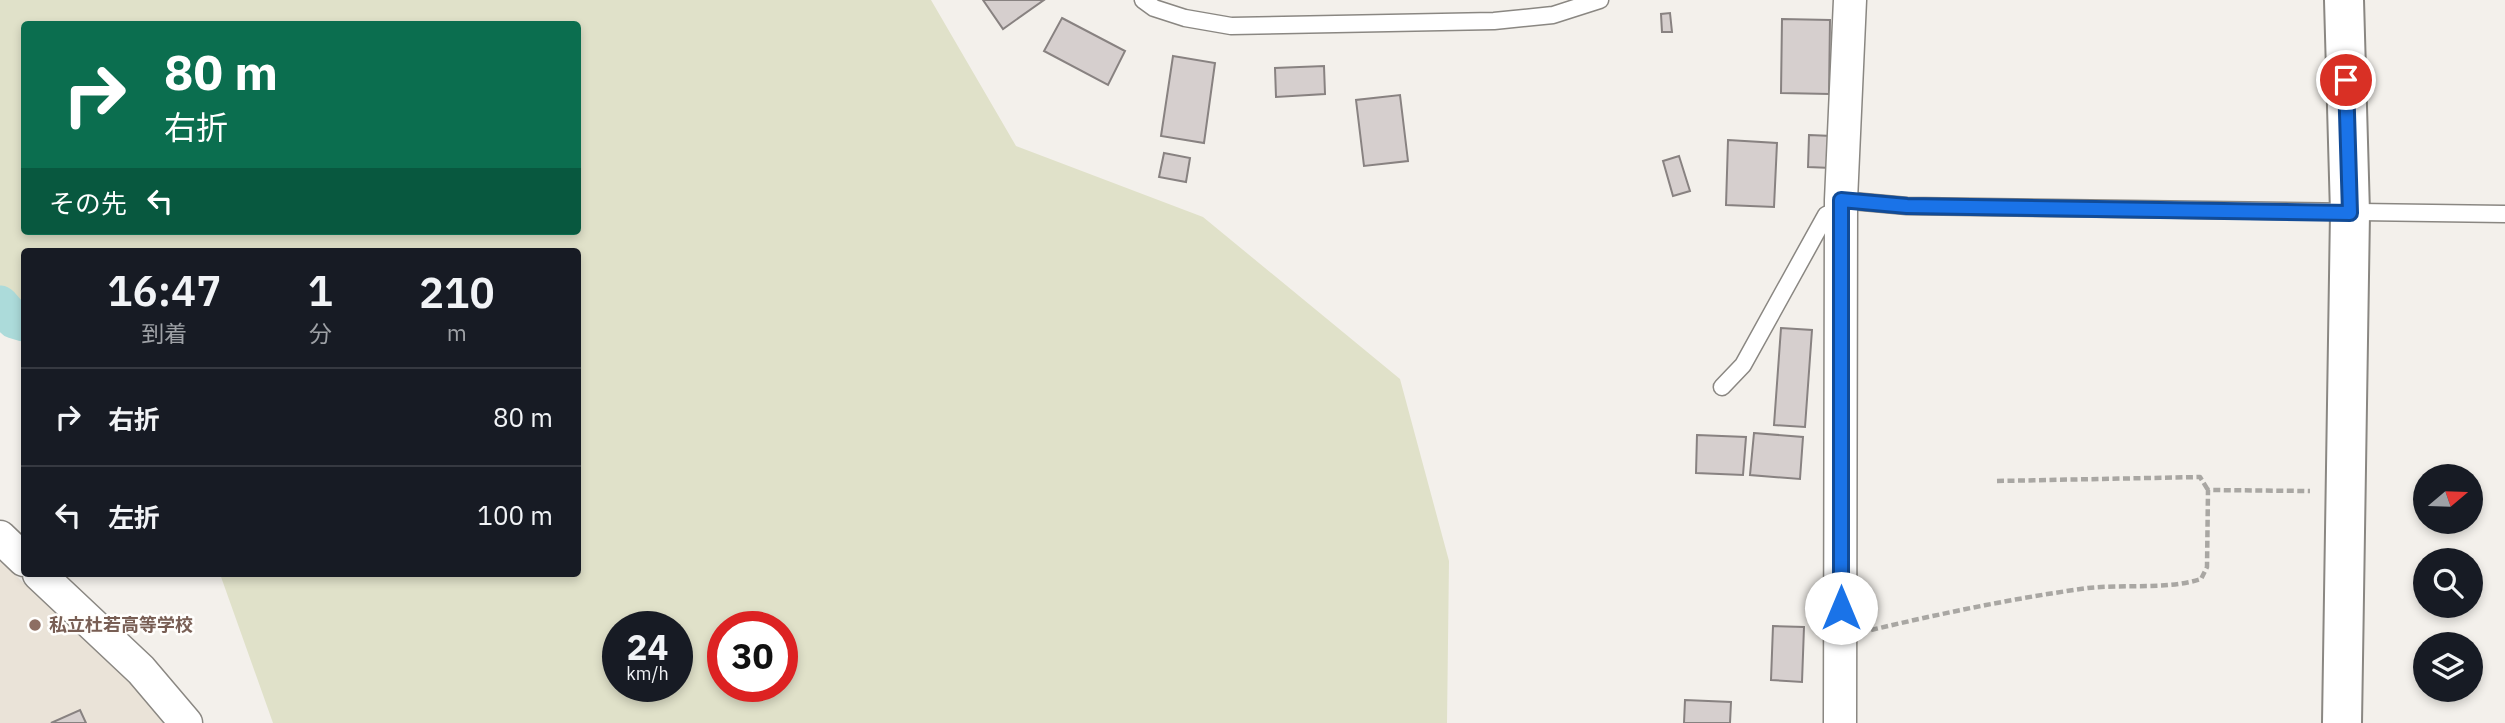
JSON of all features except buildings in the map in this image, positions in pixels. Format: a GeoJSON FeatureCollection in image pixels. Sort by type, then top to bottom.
{"type":"FeatureCollection","features":[{"type":"Feature","properties":{"kind":"street"},"geometry":{"type":"LineString","coordinates":[[1840,723],[1841,204],[1850,0]]}},
{"type":"Feature","properties":{"kind":"street"},"geometry":{"type":"LineString","coordinates":[[2342,723],[2350,213],[2344,0]]}},
{"type":"Feature","properties":{"kind":"street"},"geometry":{"type":"LineString","coordinates":[[0,537],[21,557]]}},
{"type":"Feature","properties":{"kind":"street"},"geometry":{"type":"LineString","coordinates":[[42,577],[141,670],[186,723]]}},
{"type":"Feature","properties":{"kind":"lane"},"geometry":{"type":"LineString","coordinates":[[1143,0],[1154,8],[1185,18],[1231,26],[1494,21],[1553,15],[1600,0]]}},
{"type":"Feature","properties":{"kind":"lane"},"geometry":{"type":"LineString","coordinates":[[1722,387],[1743,365],[1826,215],[1841,204],[2505,214]]}},
{"type":"Feature","properties":{"kind":"path"},"geometry":{"type":"LineString","coordinates":[[1841,635],[2044,594],[2115,585],[2188,583],[2201,579],[2207,567],[2208,490],[2200,477],[1997,481]]}},
{"type":"Feature","properties":{"kind":"path"},"geometry":{"type":"LineString","coordinates":[[2208,490],[2346,491]]}},
{"type":"Feature","properties":{"kind":"shaded area","name":"私立杜若高等学校"},"geometry":{"type":"Polygon","coordinates":[[[0,561],[139,690],[165,723],[0,723],[0,561]]]}},
{"type":"Feature","properties":{"kind":"green space"},"geometry":{"type":"Polygon","coordinates":[[[0,0],[931,0],[1016,146],[1203,217],[1400,379],[1449,561],[1447,723],[273,723],[221,577],[581,577],[581,248],[21,248],[21,333],[0,313],[0,0]]]}},
{"type":"Feature","properties":{"kind":"waterway"},"geometry":{"type":"LineString","coordinates":[[0,304],[14,320],[21,322]]}},
{"type":"Feature","properties":{"kind":"place","name":"私立杜若高等学校"},"geometry":{"type":"Point","coordinates":[35,625]}},
{"type":"Feature","properties":{"kind":"route"},"geometry":{"type":"LineString","coordinates":[[1841,608],[1841,200],[1877,201],[1907,206],[2350,213],[2346,80]]}}]}
